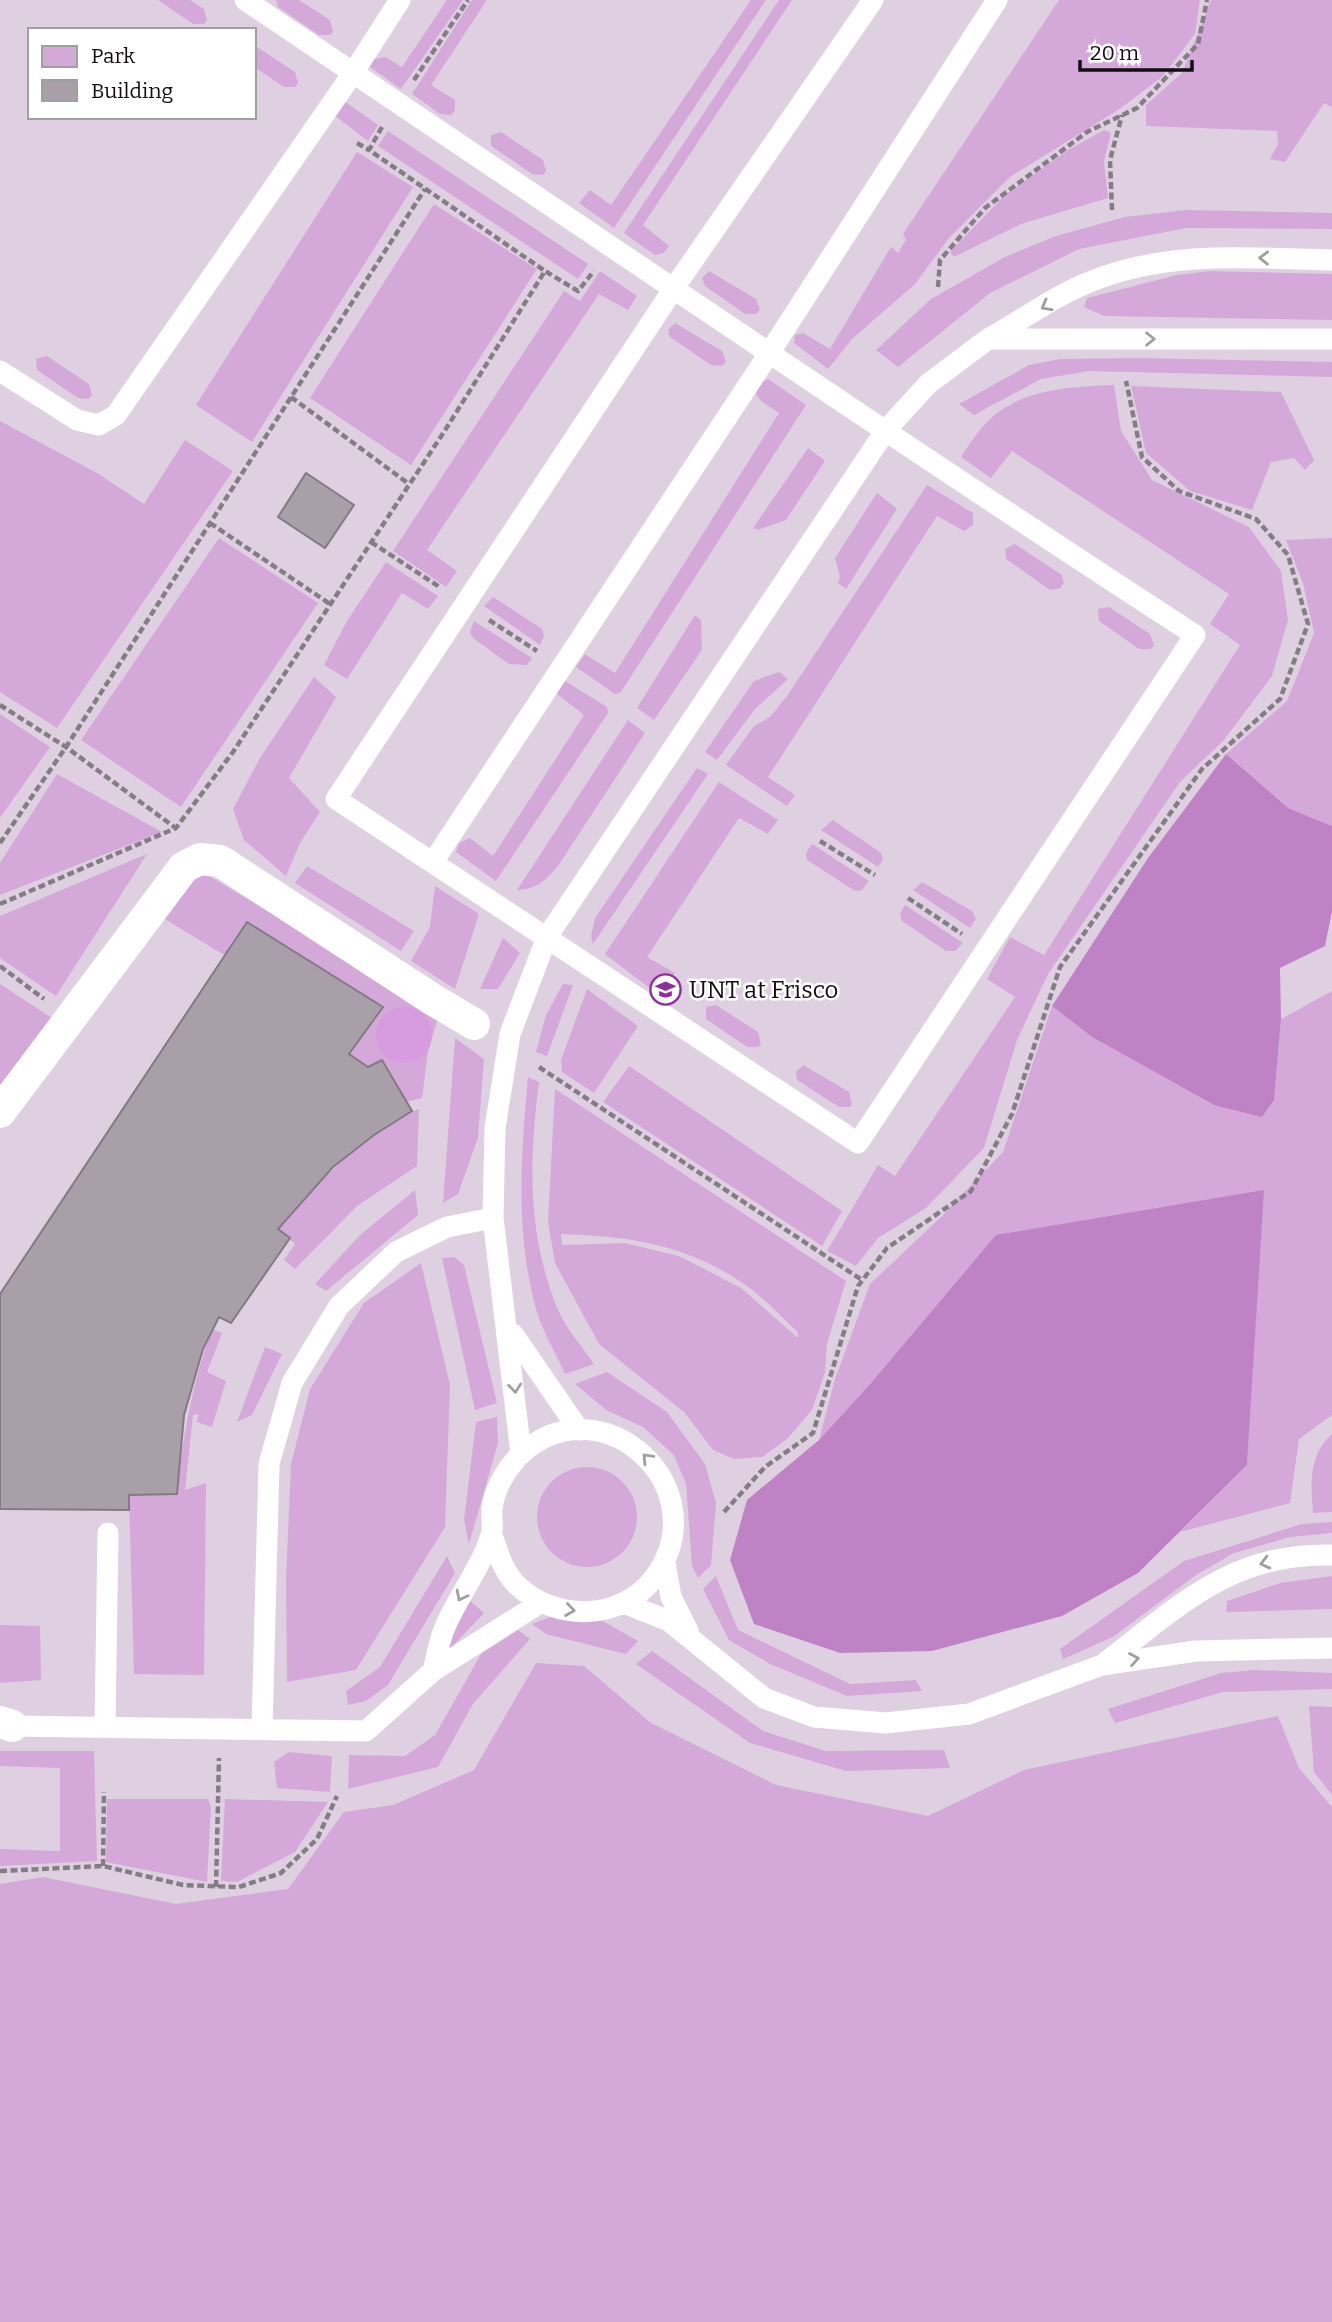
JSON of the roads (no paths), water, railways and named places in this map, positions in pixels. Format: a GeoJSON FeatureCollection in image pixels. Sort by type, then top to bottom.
{"type":"FeatureCollection","features":[{"type":"Feature","properties":{"kind":"street"},"geometry":{"type":"LineString","coordinates":[[0,1112],[184,867],[200,859],[220,861],[474,1024]]}},
{"type":"Feature","properties":{"kind":"lane"},"geometry":{"type":"LineString","coordinates":[[245,0],[353,73],[674,288],[770,352],[886,430],[1195,635],[858,1143],[336,799],[674,288],[873,0]]}},
{"type":"Feature","properties":{"kind":"lane"},"geometry":{"type":"LineString","coordinates":[[0,371],[77,420],[99,425],[116,415],[353,73],[400,0]]}},
{"type":"Feature","properties":{"kind":"lane"},"geometry":{"type":"LineString","coordinates":[[433,862],[770,352],[997,0]]}},
{"type":"Feature","properties":{"kind":"lane"},"geometry":{"type":"LineString","coordinates":[[522,1454],[493,1218],[495,1128],[510,1034],[547,937],[886,430],[928,384],[988,339],[1091,281],[1148,264],[1198,257],[1332,260]]}},
{"type":"Feature","properties":{"kind":"lane"},"geometry":{"type":"LineString","coordinates":[[988,339],[1332,339]]}},
{"type":"Feature","properties":{"kind":"lane"},"geometry":{"type":"LineString","coordinates":[[262,1728],[269,1464],[292,1383],[339,1306],[396,1252],[447,1227],[493,1218]]}},
{"type":"Feature","properties":{"kind":"lane"},"geometry":{"type":"LineString","coordinates":[[506,1322],[547,1388],[579,1430]]}},
{"type":"Feature","properties":{"kind":"lane"},"geometry":{"type":"LineString","coordinates":[[579,1430],[611,1434],[638,1449],[660,1472],[673,1502],[674,1533],[665,1563],[647,1586],[624,1603],[596,1612],[568,1612],[540,1603],[517,1585],[500,1562],[492,1535],[492,1506],[502,1479],[522,1454],[548,1437],[579,1430]]}},
{"type":"Feature","properties":{"kind":"lane"},"geometry":{"type":"LineString","coordinates":[[105,1726],[107,1533]]}},
{"type":"Feature","properties":{"kind":"lane"},"geometry":{"type":"LineString","coordinates":[[433,1671],[444,1628],[492,1535]]}},
{"type":"Feature","properties":{"kind":"lane"},"geometry":{"type":"LineString","coordinates":[[1102,1665],[1212,1581],[1263,1562],[1332,1555]]}},
{"type":"Feature","properties":{"kind":"lane"},"geometry":{"type":"LineString","coordinates":[[665,1563],[671,1597],[694,1643]]}},
{"type":"Feature","properties":{"kind":"lane"},"geometry":{"type":"LineString","coordinates":[[6,1724],[366,1731],[433,1671],[540,1603]]}},
{"type":"Feature","properties":{"kind":"lane"},"geometry":{"type":"LineString","coordinates":[[624,1603],[669,1621],[764,1698],[814,1717],[886,1723],[969,1714],[1102,1665],[1196,1651],[1332,1648]]}},
{"type":"Feature","properties":{"kind":"place","name":"UNT at Frisco"},"geometry":{"type":"Point","coordinates":[666,990]}}]}
